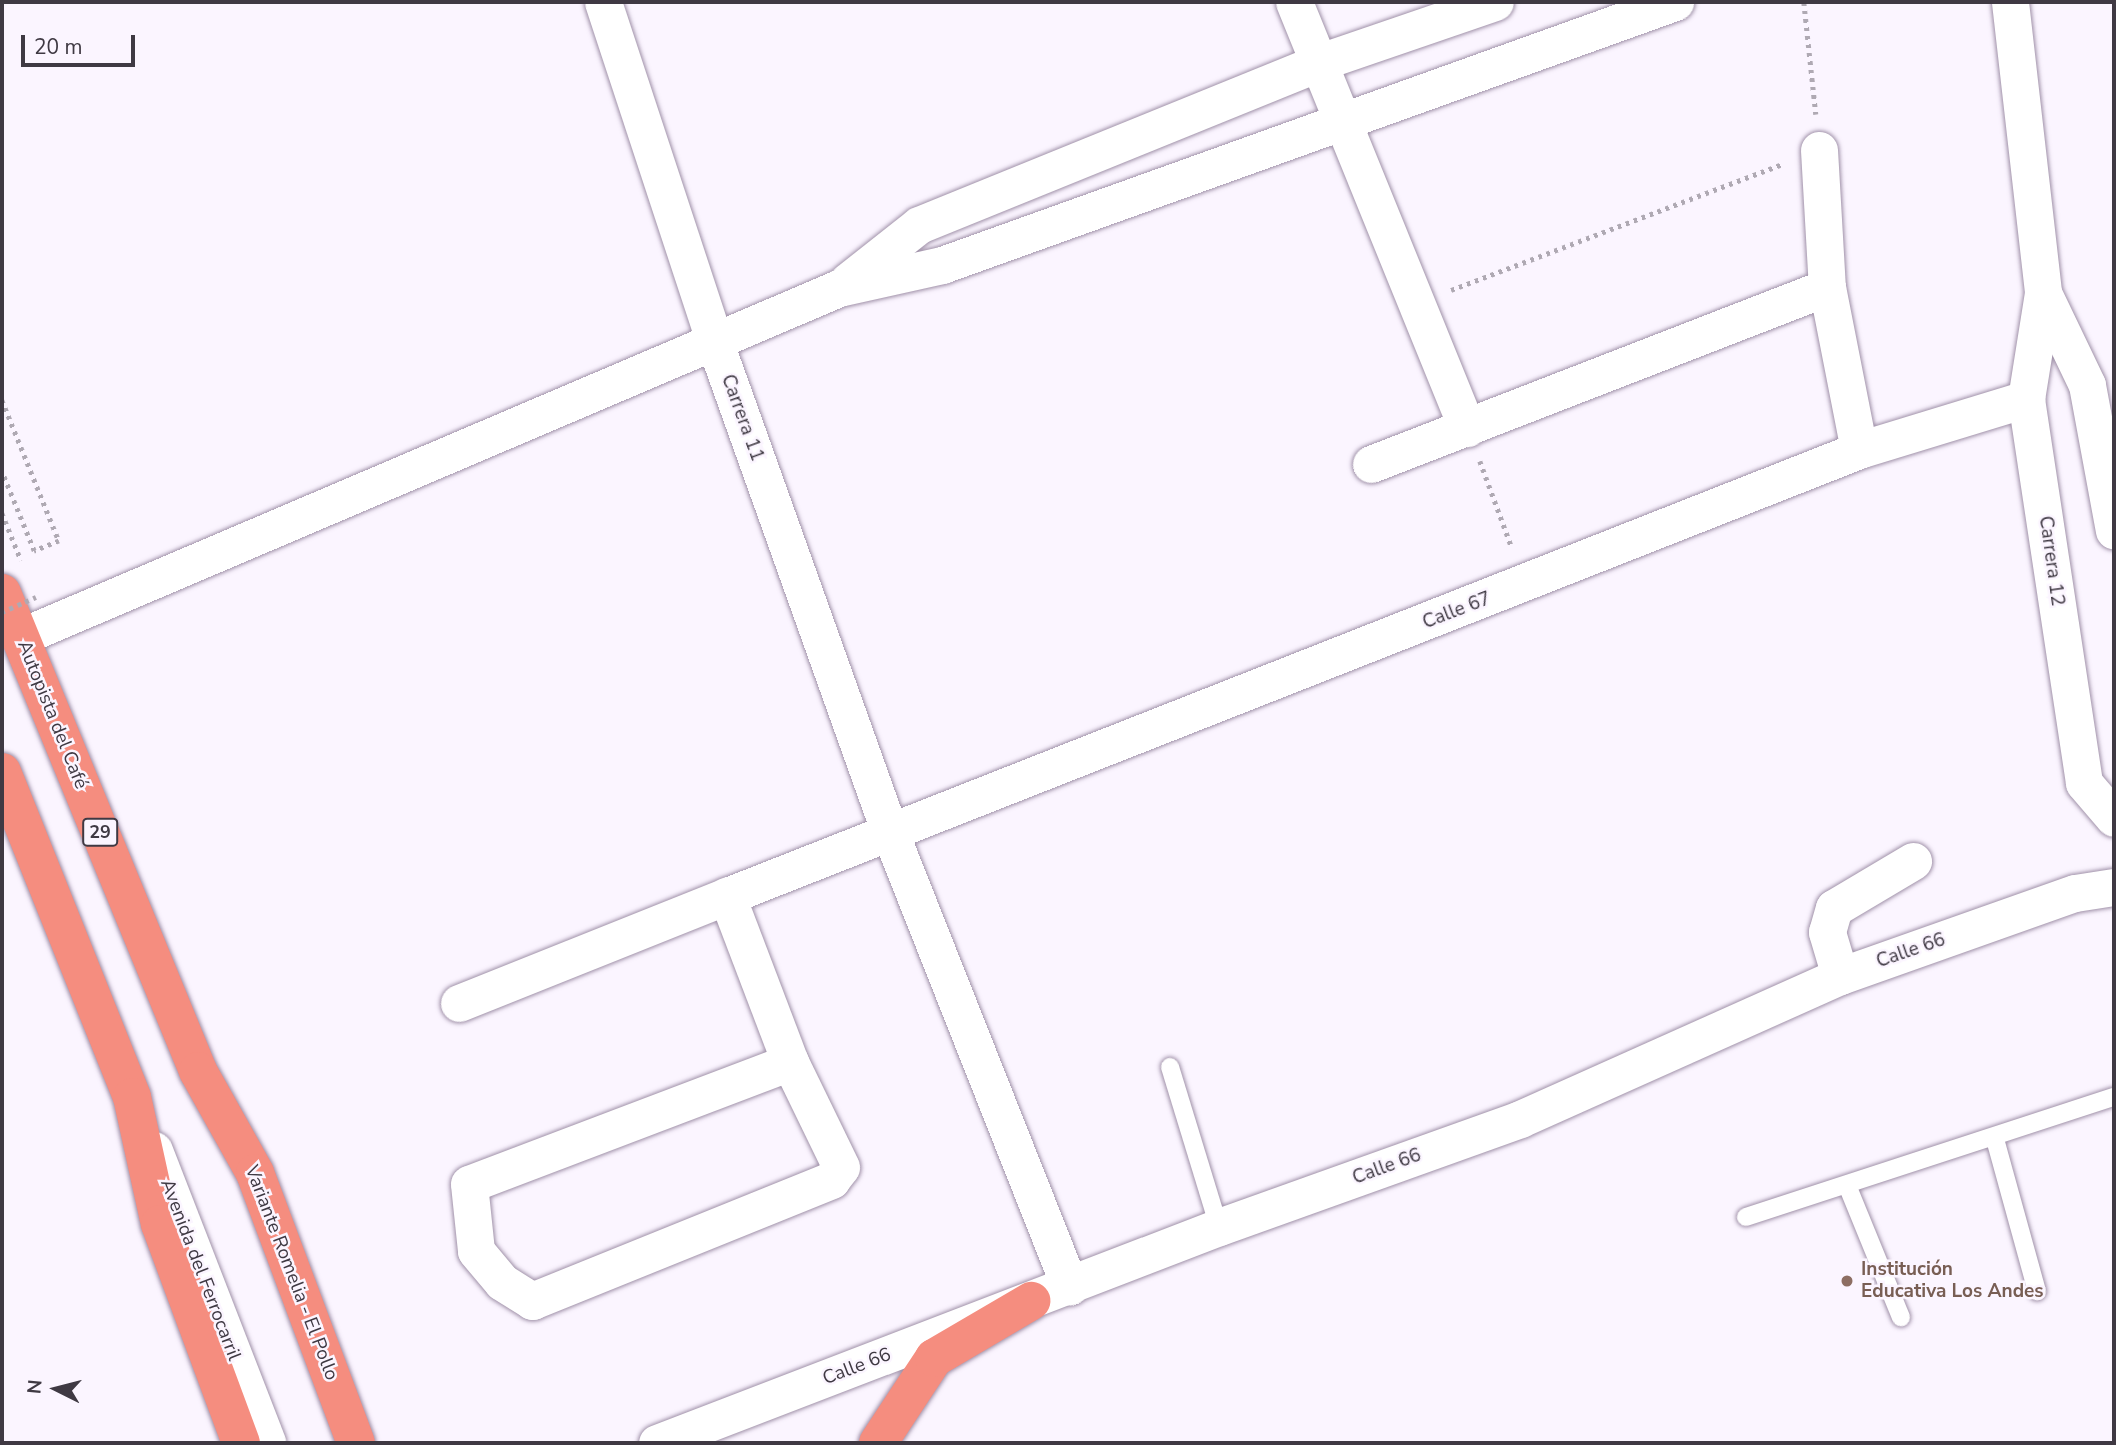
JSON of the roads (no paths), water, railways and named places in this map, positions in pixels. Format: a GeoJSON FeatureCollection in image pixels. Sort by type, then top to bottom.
{"type":"FeatureCollection","features":[{"type":"Feature","properties":{"kind":"highway","name":"Autopista del Café"},"geometry":{"type":"LineString","coordinates":[[24,587],[11,624],[198,1071]]}},
{"type":"Feature","properties":{"kind":"highway"},"geometry":{"type":"LineString","coordinates":[[2,772],[132,1097],[160,1224],[241,1443]]}},
{"type":"Feature","properties":{"kind":"highway","name":"Variante Romelia - El Pollo"},"geometry":{"type":"LineString","coordinates":[[198,1071],[255,1173],[356,1443]]}},
{"type":"Feature","properties":{"kind":"highway"},"geometry":{"type":"LineString","coordinates":[[878,1443],[934,1359],[1031,1301]]}},
{"type":"Feature","properties":{"kind":"main road","name":"29"},"geometry":{"type":"LineString","coordinates":[[198,1071],[244,1178],[340,1443]]}},
{"type":"Feature","properties":{"kind":"main road","name":"Avenida del Ferrocarril"},"geometry":{"type":"LineString","coordinates":[[132,1097],[267,1443]]}},
{"type":"Feature","properties":{"kind":"street","name":"Carrera 11"},"geometry":{"type":"LineString","coordinates":[[603,2],[715,343],[890,830],[1070,1286]]}},
{"type":"Feature","properties":{"kind":"street"},"geometry":{"type":"LineString","coordinates":[[1294,2],[1317,63],[1420,301],[1468,428]]}},
{"type":"Feature","properties":{"kind":"street"},"geometry":{"type":"LineString","coordinates":[[839,288],[919,225],[1317,63],[1495,2]]}},
{"type":"Feature","properties":{"kind":"street"},"geometry":{"type":"LineString","coordinates":[[11,624],[715,343],[839,288],[942,265],[1342,118],[1675,2]]}},
{"type":"Feature","properties":{"kind":"street","name":"Carrera 12"},"geometry":{"type":"LineString","coordinates":[[2010,2],[2043,293],[2026,399],[2084,783],[2114,818]]}},
{"type":"Feature","properties":{"kind":"street"},"geometry":{"type":"LineString","coordinates":[[1819,150],[1826,287],[1859,450]]}},
{"type":"Feature","properties":{"kind":"street"},"geometry":{"type":"LineString","coordinates":[[1371,464],[1826,287]]}},
{"type":"Feature","properties":{"kind":"street","name":"Carrera 12"},"geometry":{"type":"LineString","coordinates":[[2043,293],[2087,385],[2114,525]]}},
{"type":"Feature","properties":{"kind":"street","name":"Calle 67"},"geometry":{"type":"LineString","coordinates":[[459,1003],[890,830],[1525,585],[1859,450],[2026,399]]}},
{"type":"Feature","properties":{"kind":"street"},"geometry":{"type":"LineString","coordinates":[[1840,976],[1826,932],[1834,908],[1913,861]]}},
{"type":"Feature","properties":{"kind":"street","name":"Calle 66"},"geometry":{"type":"LineString","coordinates":[[657,1443],[1219,1227],[1520,1119],[1840,976],[2075,893],[2114,887]]}},
{"type":"Feature","properties":{"kind":"street"},"geometry":{"type":"LineString","coordinates":[[727,896],[790,1062],[841,1167],[831,1180],[532,1301],[502,1282],[476,1251],[469,1184],[790,1062]]}},
{"type":"Feature","properties":{"kind":"lane"},"geometry":{"type":"LineString","coordinates":[[1170,1067],[1219,1227]]}},
{"type":"Feature","properties":{"kind":"lane"},"geometry":{"type":"LineString","coordinates":[[1746,1217],[1995,1139],[2114,1097]]}},
{"type":"Feature","properties":{"kind":"lane"},"geometry":{"type":"LineString","coordinates":[[1995,1139],[2037,1291]]}},
{"type":"Feature","properties":{"kind":"lane"},"geometry":{"type":"LineString","coordinates":[[1847,1185],[1901,1317]]}},
{"type":"Feature","properties":{"kind":"place","name":"Institución Educativa Los Andes"},"geometry":{"type":"Point","coordinates":[1847,1281]}}]}
